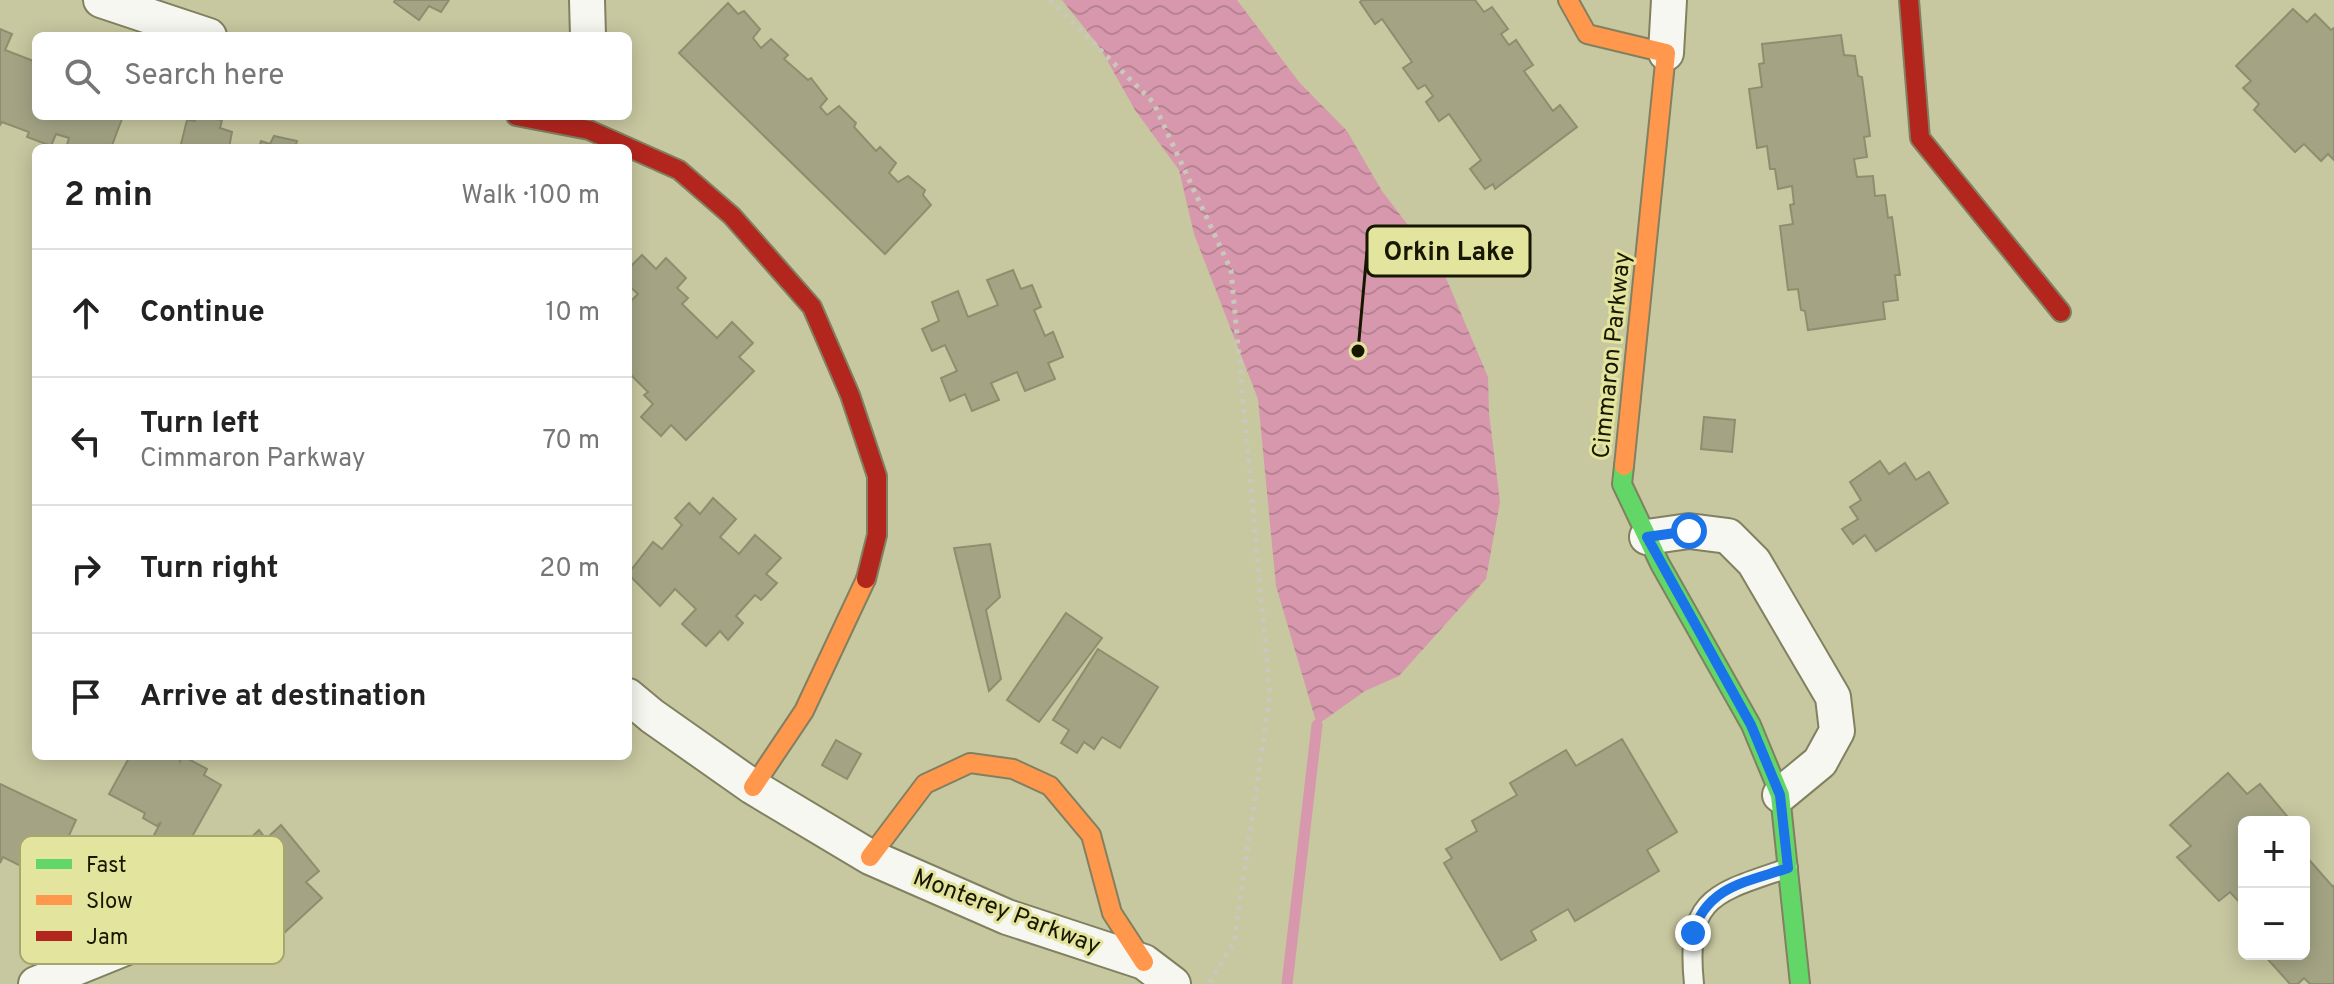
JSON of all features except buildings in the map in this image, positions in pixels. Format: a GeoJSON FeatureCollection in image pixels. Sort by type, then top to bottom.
{"type":"FeatureCollection","features":[{"type":"Feature","properties":{"kind":"street"},"geometry":{"type":"LineString","coordinates":[[101,0],[197,32]]}},
{"type":"Feature","properties":{"kind":"street"},"geometry":{"type":"LineString","coordinates":[[587,0],[588,32]]}},
{"type":"Feature","properties":{"kind":"street"},"geometry":{"type":"LineString","coordinates":[[1568,0],[1587,34],[1666,53],[1669,0]]}},
{"type":"Feature","properties":{"kind":"street"},"geometry":{"type":"LineString","coordinates":[[1909,0],[1920,138],[2061,312]]}},
{"type":"Feature","properties":{"kind":"street","name":"Cimmaron Parkway"},"geometry":{"type":"LineString","coordinates":[[1666,53],[1622,484],[1647,537],[1751,725],[1780,795],[1800,984]]}},
{"type":"Feature","properties":{"kind":"street"},"geometry":{"type":"LineString","coordinates":[[535,120],[586,131],[617,144]]}},
{"type":"Feature","properties":{"kind":"street"},"geometry":{"type":"LineString","coordinates":[[632,150],[679,170],[732,216],[812,307],[850,395],[877,476],[877,535],[864,587],[804,711],[753,787]]}},
{"type":"Feature","properties":{"kind":"street"},"geometry":{"type":"LineString","coordinates":[[1647,537],[1689,531],[1728,536],[1754,562],[1833,697],[1837,731],[1820,762],[1780,795]]}},
{"type":"Feature","properties":{"kind":"street","name":"Monterey Parkway"},"geometry":{"type":"LineString","coordinates":[[632,699],[753,787],[870,857],[1007,917],[1144,962],[1173,984]]}},
{"type":"Feature","properties":{"kind":"street","name":"Monterey Parkway"},"geometry":{"type":"LineString","coordinates":[[870,857],[925,784],[970,763],[1013,769],[1050,786],[1091,835],[1112,913],[1144,962]]}},
{"type":"Feature","properties":{"kind":"street"},"geometry":{"type":"LineString","coordinates":[[36,984],[85,964]]}},
{"type":"Feature","properties":{"kind":"lane"},"geometry":{"type":"LineString","coordinates":[[1694,984],[1693,933],[1706,905],[1729,889],[1788,868]]}},
{"type":"Feature","properties":{"kind":"path"},"geometry":{"type":"LineString","coordinates":[[1050,0],[1153,102],[1231,270],[1270,695],[1234,942],[1209,984]]}},
{"type":"Feature","properties":{"kind":"water"},"geometry":{"type":"Polygon","coordinates":[[[1062,0],[1237,0],[1299,82],[1347,131],[1382,191],[1443,271],[1488,377],[1489,413],[1500,502],[1486,579],[1399,676],[1365,691],[1317,725],[1276,586],[1258,399],[1194,234],[1179,170],[1135,110],[1099,46],[1062,0]]]}},
{"type":"Feature","properties":{"kind":"waterway"},"geometry":{"type":"LineString","coordinates":[[1287,984],[1317,725]]}},
{"type":"Feature","properties":{"kind":"traffic: fast"},"geometry":{"type":"LineString","coordinates":[[1624,466],[1622,484],[1660,564],[1751,725],[1780,795],[1800,984]]}},
{"type":"Feature","properties":{"kind":"traffic: slow"},"geometry":{"type":"LineString","coordinates":[[1568,0],[1587,34],[1666,53],[1624,466]]}},
{"type":"Feature","properties":{"kind":"traffic: slow"},"geometry":{"type":"LineString","coordinates":[[753,787],[804,711],[866,579]]}},
{"type":"Feature","properties":{"kind":"traffic: slow"},"geometry":{"type":"LineString","coordinates":[[870,857],[925,784],[970,763],[1013,769],[1050,786],[1091,835],[1112,913],[1144,962]]}},
{"type":"Feature","properties":{"kind":"traffic: jam"},"geometry":{"type":"LineString","coordinates":[[1909,0],[1920,138],[2061,312]]}},
{"type":"Feature","properties":{"kind":"traffic: jam"},"geometry":{"type":"LineString","coordinates":[[537,120],[589,130],[620,144]]}},
{"type":"Feature","properties":{"kind":"traffic: jam"},"geometry":{"type":"LineString","coordinates":[[632,149],[679,170],[732,216],[812,307],[850,395],[877,476],[877,535],[866,579]]}},
{"type":"Feature","properties":{"kind":"place","name":"Orkin Lake"},"geometry":{"type":"Point","coordinates":[1358,351]}},
{"type":"Feature","properties":{"kind":"route"},"geometry":{"type":"LineString","coordinates":[[1689,531],[1647,537],[1751,725],[1780,795],[1788,868],[1715,897],[1698,918],[1693,933]]}}]}
